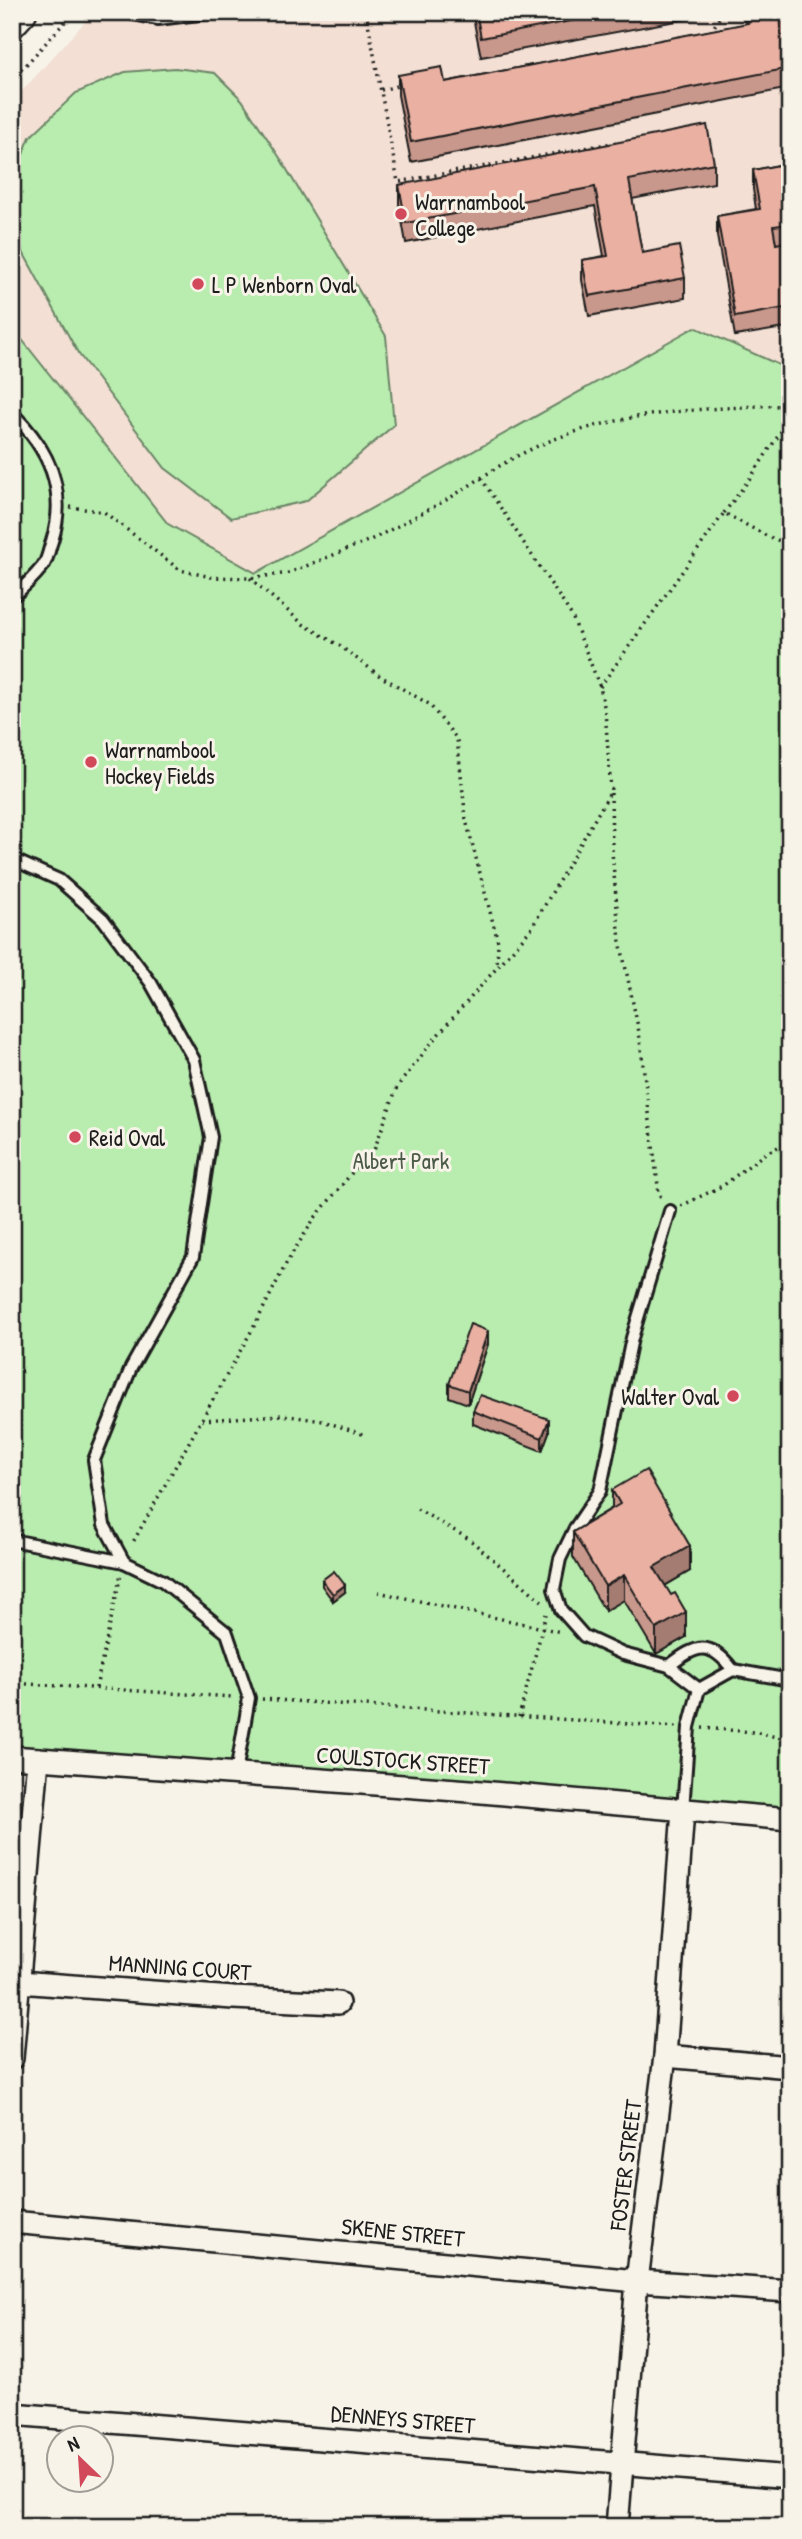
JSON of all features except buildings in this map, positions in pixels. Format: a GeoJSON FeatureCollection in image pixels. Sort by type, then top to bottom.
{"type":"FeatureCollection","features":[{"type":"Feature","properties":{"kind":"street"},"geometry":{"type":"LineString","coordinates":[[12,23],[22,12]]}},
{"type":"Feature","properties":{"kind":"street","name":"COULSTOCK STREET"},"geometry":{"type":"LineString","coordinates":[[12,1757],[790,1819]]}},
{"type":"Feature","properties":{"kind":"street"},"geometry":{"type":"LineString","coordinates":[[12,2058],[19,1982],[17,1946],[38,1759]]}},
{"type":"Feature","properties":{"kind":"street","name":"FOSTER STREET"},"geometry":{"type":"LineString","coordinates":[[617,2527],[637,2281],[665,2056],[683,1810]]}},
{"type":"Feature","properties":{"kind":"street","name":"MANNING COURT"},"geometry":{"type":"LineString","coordinates":[[19,1982],[338,2004]]}},
{"type":"Feature","properties":{"kind":"street"},"geometry":{"type":"LineString","coordinates":[[665,2056],[790,2067]]}},
{"type":"Feature","properties":{"kind":"street","name":"SKENE STREET"},"geometry":{"type":"LineString","coordinates":[[12,2222],[637,2281],[790,2291]]}},
{"type":"Feature","properties":{"kind":"street","name":"DENNEYS STREET"},"geometry":{"type":"LineString","coordinates":[[12,2414],[790,2477]]}},
{"type":"Feature","properties":{"kind":"lane"},"geometry":{"type":"LineString","coordinates":[[123,12],[158,19],[215,12]]}},
{"type":"Feature","properties":{"kind":"lane"},"geometry":{"type":"LineString","coordinates":[[12,414],[46,453],[54,473],[58,505],[55,532],[45,564],[12,597]]}},
{"type":"Feature","properties":{"kind":"lane"},"geometry":{"type":"LineString","coordinates":[[12,859],[59,880],[103,919],[151,983],[194,1060],[211,1137],[193,1257],[131,1368],[94,1460],[104,1525],[124,1562]]}},
{"type":"Feature","properties":{"kind":"lane"},"geometry":{"type":"LineString","coordinates":[[670,1212],[632,1338],[600,1490],[560,1559],[554,1589],[561,1610],[584,1636],[623,1654],[669,1665],[699,1689]]}},
{"type":"Feature","properties":{"kind":"lane"},"geometry":{"type":"LineString","coordinates":[[12,1539],[124,1562],[163,1581],[228,1633],[249,1698],[236,1773]]}},
{"type":"Feature","properties":{"kind":"lane"},"geometry":{"type":"LineString","coordinates":[[669,1665],[698,1648],[711,1648],[723,1657],[733,1670]]}},
{"type":"Feature","properties":{"kind":"lane"},"geometry":{"type":"LineString","coordinates":[[683,1810],[689,1727],[699,1689],[733,1670],[790,1680]]}},
{"type":"Feature","properties":{"kind":"path"},"geometry":{"type":"LineString","coordinates":[[12,80],[74,12]]}},
{"type":"Feature","properties":{"kind":"path"},"geometry":{"type":"LineString","coordinates":[[366,12],[398,183],[625,141]]}},
{"type":"Feature","properties":{"kind":"path"},"geometry":{"type":"LineString","coordinates":[[706,40],[721,15],[720,12]]}},
{"type":"Feature","properties":{"kind":"path"},"geometry":{"type":"LineString","coordinates":[[380,90],[405,85]]}},
{"type":"Feature","properties":{"kind":"path"},"geometry":{"type":"LineString","coordinates":[[58,505],[104,512],[180,570],[211,577],[250,578],[289,573],[375,538],[450,498],[509,458],[566,433],[625,419],[702,409],[790,407]]}},
{"type":"Feature","properties":{"kind":"path"},"geometry":{"type":"LineString","coordinates":[[600,687],[751,477],[790,418]]}},
{"type":"Feature","properties":{"kind":"path"},"geometry":{"type":"LineString","coordinates":[[481,478],[572,616],[600,687],[605,711],[612,852],[620,941],[639,1032],[659,1194],[670,1212],[724,1185],[764,1154],[790,1141]]}},
{"type":"Feature","properties":{"kind":"path"},"geometry":{"type":"LineString","coordinates":[[724,513],[790,545]]}},
{"type":"Feature","properties":{"kind":"path"},"geometry":{"type":"LineString","coordinates":[[250,578],[303,624],[340,646],[380,676],[429,704],[457,739],[466,820],[498,942],[497,967]]}},
{"type":"Feature","properties":{"kind":"path"},"geometry":{"type":"LineString","coordinates":[[96,1688],[124,1562],[133,1540],[301,1240],[314,1219],[355,1169],[373,1153],[397,1087],[531,929],[611,790]]}},
{"type":"Feature","properties":{"kind":"path"},"geometry":{"type":"LineString","coordinates":[[200,1420],[282,1415],[323,1421],[365,1435]]}},
{"type":"Feature","properties":{"kind":"path"},"geometry":{"type":"LineString","coordinates":[[417,1509],[470,1539],[548,1607],[519,1717]]}},
{"type":"Feature","properties":{"kind":"path"},"geometry":{"type":"LineString","coordinates":[[378,1592],[542,1630],[584,1636]]}},
{"type":"Feature","properties":{"kind":"path"},"geometry":{"type":"LineString","coordinates":[[12,1683],[689,1727],[754,1732],[790,1740]]}},
{"type":"Feature","properties":{"kind":"shaded area","name":"Warrnambool College"},"geometry":{"type":"Polygon","coordinates":[[[94,12],[790,12],[790,370],[695,328],[256,573],[168,525],[12,327],[12,102],[94,12]]]}},
{"type":"Feature","properties":{"kind":"green space","name":"L P Wenborn Oval"},"geometry":{"type":"Polygon","coordinates":[[[175,68],[215,73],[242,100],[280,158],[386,336],[394,425],[306,501],[231,518],[165,468],[78,353],[12,232],[12,181],[30,137],[76,93],[125,72],[175,68]]]}},
{"type":"Feature","properties":{"kind":"green space","name":"Albert Park"},"geometry":{"type":"Polygon","coordinates":[[[12,327],[168,524],[256,573],[695,327],[790,370],[790,1810],[12,1746],[12,327]]]}},
{"type":"Feature","properties":{"kind":"place","name":"Warrnambool College"},"geometry":{"type":"Point","coordinates":[401,214]}},
{"type":"Feature","properties":{"kind":"place","name":"L P Wenborn Oval"},"geometry":{"type":"Point","coordinates":[198,284]}},
{"type":"Feature","properties":{"kind":"place","name":"Warrnambool Hockey Fields"},"geometry":{"type":"Point","coordinates":[91,762]}},
{"type":"Feature","properties":{"kind":"place","name":"Reid Oval"},"geometry":{"type":"Point","coordinates":[75,1137]}},
{"type":"Feature","properties":{"kind":"place","name":"Walter Oval"},"geometry":{"type":"Point","coordinates":[733,1396]}}]}
